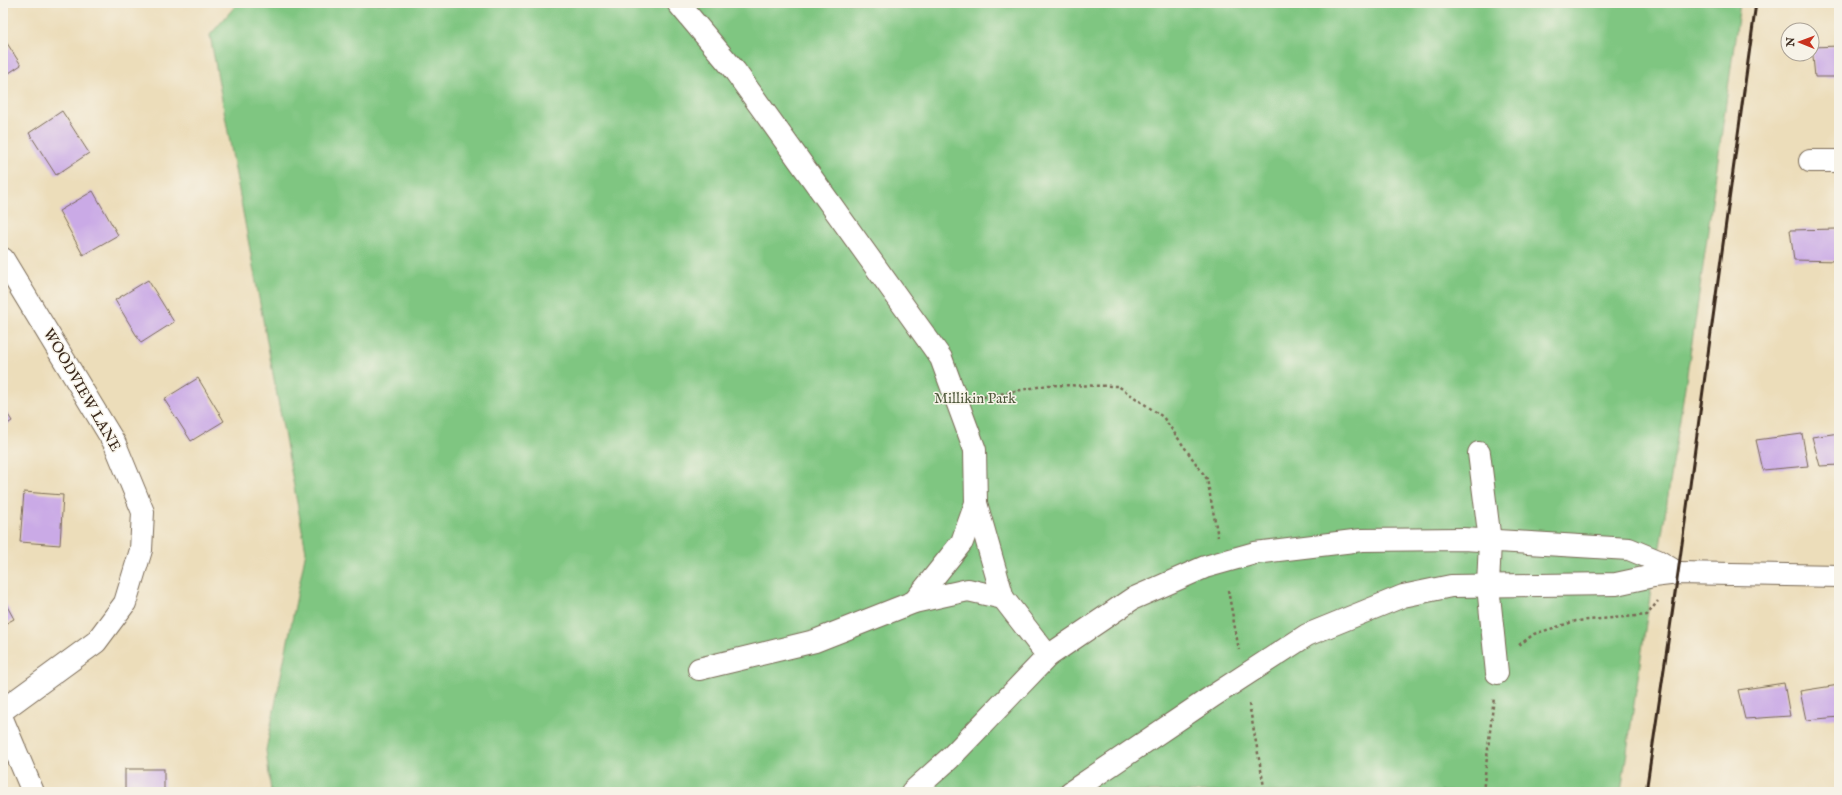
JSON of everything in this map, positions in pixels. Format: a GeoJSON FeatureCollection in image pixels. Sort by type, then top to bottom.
{"type":"FeatureCollection","features":[{"type":"Feature","properties":{"kind":"street"},"geometry":{"type":"LineString","coordinates":[[678,3],[735,71],[941,358],[975,450],[976,503],[1003,598],[1048,656]]}},
{"type":"Feature","properties":{"kind":"street"},"geometry":{"type":"LineString","coordinates":[[1810,161],[1839,161]]}},
{"type":"Feature","properties":{"kind":"street","name":"WOODVIEW LANE"},"geometry":{"type":"LineString","coordinates":[[3,259],[116,444],[143,512],[141,550],[125,602],[96,642],[3,710]]}},
{"type":"Feature","properties":{"kind":"street"},"geometry":{"type":"LineString","coordinates":[[1479,453],[1490,541],[1488,586],[1497,673]]}},
{"type":"Feature","properties":{"kind":"street"},"geometry":{"type":"LineString","coordinates":[[914,602],[962,542],[976,503]]}},
{"type":"Feature","properties":{"kind":"street"},"geometry":{"type":"LineString","coordinates":[[912,792],[950,758],[1048,656],[1132,599],[1205,567],[1255,554],[1362,540],[1463,540],[1629,549],[1658,560],[1678,573]]}},
{"type":"Feature","properties":{"kind":"street"},"geometry":{"type":"LineString","coordinates":[[1071,792],[1213,696],[1307,636],[1403,596],[1451,586],[1616,584],[1653,576],[1678,573],[1839,576]]}},
{"type":"Feature","properties":{"kind":"street"},"geometry":{"type":"LineString","coordinates":[[699,669],[815,641],[914,602],[968,590],[1003,598]]}},
{"type":"Feature","properties":{"kind":"street"},"geometry":{"type":"LineString","coordinates":[[3,721],[33,792]]}},
{"type":"Feature","properties":{"kind":"path"},"geometry":{"type":"LineString","coordinates":[[957,402],[1048,385],[1118,386],[1162,417],[1207,479],[1218,539]]}},
{"type":"Feature","properties":{"kind":"path"},"geometry":{"type":"LineString","coordinates":[[1483,792],[1497,673],[1507,654],[1534,634],[1576,622],[1647,615],[1678,573]]}},
{"type":"Feature","properties":{"kind":"path"},"geometry":{"type":"LineString","coordinates":[[1228,590],[1239,653]]}},
{"type":"Feature","properties":{"kind":"path"},"geometry":{"type":"LineString","coordinates":[[1249,704],[1265,792]]}},
{"type":"Feature","properties":{"kind":"green space","name":"Millikin Park"},"geometry":{"type":"Polygon","coordinates":[[[238,3],[1740,3],[1696,316],[1658,560],[1653,576],[1621,792],[271,792],[266,750],[306,551],[210,35],[238,3]]]}},
{"type":"Feature","properties":{"kind":"building"},"geometry":{"type":"Polygon","coordinates":[[[3,37],[21,65],[3,77],[3,37]]]}},
{"type":"Feature","properties":{"kind":"building"},"geometry":{"type":"Polygon","coordinates":[[[1839,46],[1839,77],[1815,77],[1814,62],[1820,62],[1820,47],[1839,46]]]}},
{"type":"Feature","properties":{"kind":"building"},"geometry":{"type":"Polygon","coordinates":[[[62,111],[89,153],[56,175],[29,133],[62,111]]]}},
{"type":"Feature","properties":{"kind":"building"},"geometry":{"type":"Polygon","coordinates":[[[93,191],[118,235],[83,255],[59,211],[93,191]]]}},
{"type":"Feature","properties":{"kind":"building"},"geometry":{"type":"Polygon","coordinates":[[[1837,229],[1839,261],[1794,260],[1790,230],[1837,229]]]}},
{"type":"Feature","properties":{"kind":"building"},"geometry":{"type":"Polygon","coordinates":[[[148,280],[174,322],[141,343],[115,300],[148,280]]]}},
{"type":"Feature","properties":{"kind":"building"},"geometry":{"type":"Polygon","coordinates":[[[198,378],[224,421],[191,441],[164,399],[198,378]]]}},
{"type":"Feature","properties":{"kind":"building"},"geometry":{"type":"Polygon","coordinates":[[[3,407],[12,421],[3,427],[3,407]]]}},
{"type":"Feature","properties":{"kind":"building"},"geometry":{"type":"Polygon","coordinates":[[[1839,433],[1839,465],[1820,466],[1812,437],[1839,433]]]}},
{"type":"Feature","properties":{"kind":"building"},"geometry":{"type":"Polygon","coordinates":[[[1802,434],[1808,466],[1763,470],[1756,440],[1802,434]]]}},
{"type":"Feature","properties":{"kind":"building"},"geometry":{"type":"Polygon","coordinates":[[[24,492],[63,495],[60,545],[20,542],[24,492]]]}},
{"type":"Feature","properties":{"kind":"building"},"geometry":{"type":"Polygon","coordinates":[[[3,599],[14,619],[3,625],[3,599]]]}},
{"type":"Feature","properties":{"kind":"building"},"geometry":{"type":"Polygon","coordinates":[[[1784,683],[1790,716],[1745,719],[1738,690],[1784,683]]]}},
{"type":"Feature","properties":{"kind":"building"},"geometry":{"type":"Polygon","coordinates":[[[1839,685],[1839,717],[1806,720],[1800,691],[1839,685]]]}},
{"type":"Feature","properties":{"kind":"building"},"geometry":{"type":"Polygon","coordinates":[[[125,769],[164,769],[164,792],[125,792],[125,769]]]}},
{"type":"Feature","properties":{"kind":"railway"},"geometry":{"type":"LineString","coordinates":[[1646,792],[1678,573],[1756,3]]}}]}
